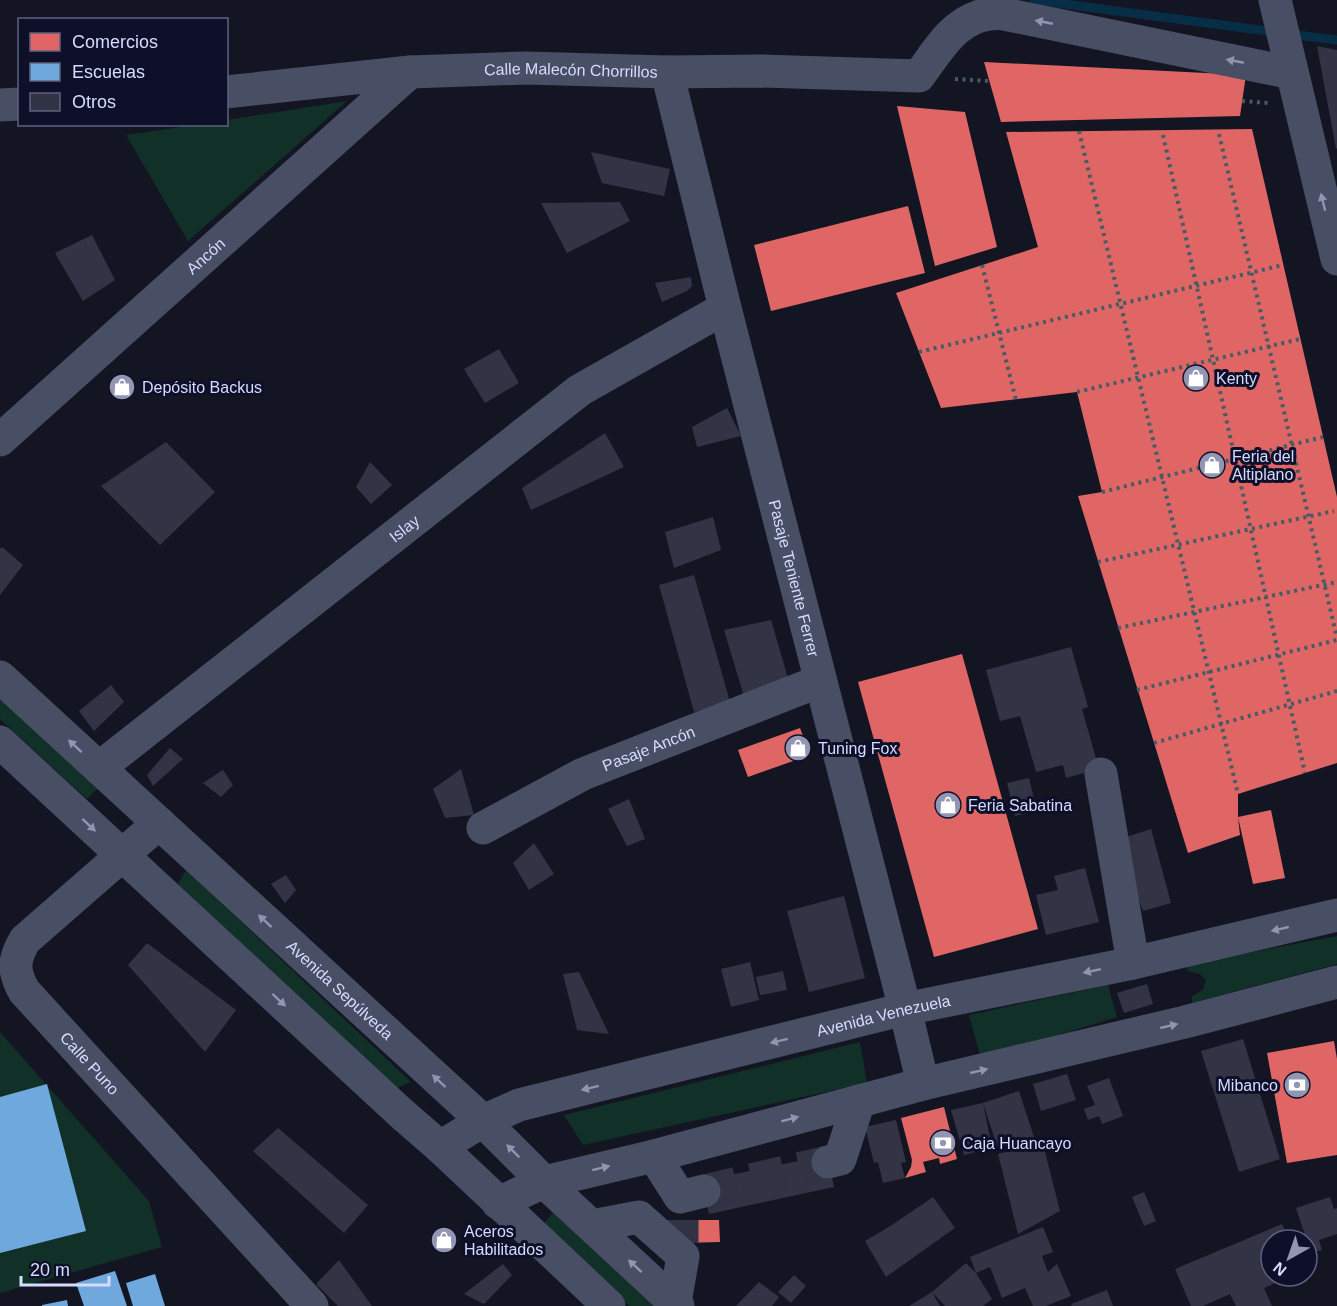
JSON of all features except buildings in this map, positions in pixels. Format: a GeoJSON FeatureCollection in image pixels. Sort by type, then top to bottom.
{"type":"FeatureCollection","features":[{"type":"Feature","properties":{"kind":"street"},"geometry":{"type":"LineString","coordinates":[[1275,0],[1335,245]]}},
{"type":"Feature","properties":{"kind":"street","name":"Calle Malecón Chorrillos"},"geometry":{"type":"LineString","coordinates":[[228,92],[410,72],[526,69],[760,71],[919,76],[949,35],[963,23],[981,15],[999,13],[1289,62]]}},
{"type":"Feature","properties":{"kind":"street","name":"Ancón"},"geometry":{"type":"LineString","coordinates":[[0,440],[410,72]]}},
{"type":"Feature","properties":{"kind":"street","name":"Pasaje Teniente Ferrer"},"geometry":{"type":"LineString","coordinates":[[667,72],[725,308],[905,1009],[922,1084]]}},
{"type":"Feature","properties":{"kind":"street"},"geometry":{"type":"LineString","coordinates":[[0,105],[18,104]]}},
{"type":"Feature","properties":{"kind":"street","name":"Islay"},"geometry":{"type":"LineString","coordinates":[[99,768],[580,390],[725,308]]}},
{"type":"Feature","properties":{"kind":"street","name":"Avenida Sepúlveda"},"geometry":{"type":"LineString","coordinates":[[0,677],[483,1121],[544,1182],[675,1305]]}},
{"type":"Feature","properties":{"kind":"street","name":"Pasaje Ancón"},"geometry":{"type":"LineString","coordinates":[[483,828],[583,774],[820,681]]}},
{"type":"Feature","properties":{"kind":"street"},"geometry":{"type":"LineString","coordinates":[[0,742],[440,1147],[609,1306]]}},
{"type":"Feature","properties":{"kind":"street"},"geometry":{"type":"LineString","coordinates":[[1101,774],[1133,963]]}},
{"type":"Feature","properties":{"kind":"street","name":"Calle Puno"},"geometry":{"type":"LineString","coordinates":[[159,823],[25,940],[18,952],[15,965],[17,979],[24,991],[312,1306]]}},
{"type":"Feature","properties":{"kind":"street","name":"Avenida Venezuela"},"geometry":{"type":"LineString","coordinates":[[440,1147],[483,1121],[519,1105],[905,1009],[1133,963],[1337,915]]}},
{"type":"Feature","properties":{"kind":"street"},"geometry":{"type":"LineString","coordinates":[[498,1203],[544,1182],[922,1084],[1185,1022],[1337,982]]}},
{"type":"Feature","properties":{"kind":"street"},"geometry":{"type":"LineString","coordinates":[[828,1162],[840,1160],[859,1101]]}},
{"type":"Feature","properties":{"kind":"street"},"geometry":{"type":"LineString","coordinates":[[654,1155],[686,1222],[675,1305]]}},
{"type":"Feature","properties":{"kind":"street"},"geometry":{"type":"LineString","coordinates":[[592,1226],[639,1217],[686,1222]]}},
{"type":"Feature","properties":{"kind":"path"},"geometry":{"type":"LineString","coordinates":[[1079,131],[1238,794]]}},
{"type":"Feature","properties":{"kind":"path"},"geometry":{"type":"LineString","coordinates":[[1137,690],[1337,639],[1219,134]]}},
{"type":"Feature","properties":{"kind":"path"},"geometry":{"type":"LineString","coordinates":[[1163,135],[1305,773]]}},
{"type":"Feature","properties":{"kind":"path"},"geometry":{"type":"LineString","coordinates":[[982,265],[1016,400]]}},
{"type":"Feature","properties":{"kind":"path"},"geometry":{"type":"LineString","coordinates":[[919,352],[1283,265]]}},
{"type":"Feature","properties":{"kind":"path"},"geometry":{"type":"LineString","coordinates":[[1077,392],[1300,339]]}},
{"type":"Feature","properties":{"kind":"path"},"geometry":{"type":"LineString","coordinates":[[1102,492],[1323,437]]}},
{"type":"Feature","properties":{"kind":"path"},"geometry":{"type":"LineString","coordinates":[[1098,562],[1334,511]]}},
{"type":"Feature","properties":{"kind":"path"},"geometry":{"type":"LineString","coordinates":[[1118,628],[1337,582]]}},
{"type":"Feature","properties":{"kind":"path"},"geometry":{"type":"LineString","coordinates":[[1154,743],[1337,691]]}},
{"type":"Feature","properties":{"kind":"green space"},"geometry":{"type":"Polygon","coordinates":[[[347,101],[188,241],[126,135],[188,126],[228,126],[228,120],[347,101]]]}},
{"type":"Feature","properties":{"kind":"green space"},"geometry":{"type":"Polygon","coordinates":[[[0,695],[100,786],[87,799],[0,719],[0,695]]]}},
{"type":"Feature","properties":{"kind":"green space"},"geometry":{"type":"Polygon","coordinates":[[[186,870],[411,1082],[394,1089],[178,884],[186,870]]]}},
{"type":"Feature","properties":{"kind":"green space"},"geometry":{"type":"Polygon","coordinates":[[[1337,936],[1337,964],[1192,1003],[1192,996],[1203,990],[1206,980],[1200,974],[1188,971],[1187,964],[1337,936]]]}},
{"type":"Feature","properties":{"kind":"green space"},"geometry":{"type":"Polygon","coordinates":[[[1108,985],[1117,1017],[981,1059],[969,1015],[1108,985]]]}},
{"type":"Feature","properties":{"kind":"green space"},"geometry":{"type":"Polygon","coordinates":[[[0,1032],[149,1201],[162,1247],[0,1293],[0,1032]]]}},
{"type":"Feature","properties":{"kind":"green space"},"geometry":{"type":"Polygon","coordinates":[[[860,1042],[867,1083],[583,1145],[564,1115],[860,1042]]]}},
{"type":"Feature","properties":{"kind":"green space"},"geometry":{"type":"Polygon","coordinates":[[[553,1213],[654,1306],[629,1306],[541,1226],[553,1213]]]}},
{"type":"Feature","properties":{"kind":"waterway"},"geometry":{"type":"LineString","coordinates":[[1034,0],[1275,32]]}},
{"type":"Feature","properties":{"kind":"waterway"},"geometry":{"type":"LineString","coordinates":[[1289,34],[1337,40]]}},
{"type":"Feature","properties":{"kind":"tunnel"},"geometry":{"type":"LineString","coordinates":[[704,1191],[828,1162]]}},
{"type":"Feature","properties":{"kind":"tunnel"},"geometry":{"type":"LineString","coordinates":[[682,1220],[682,1243]]}},
{"type":"Feature","properties":{"kind":"place","name":"Kenty"},"geometry":{"type":"Point","coordinates":[1196,378]}},
{"type":"Feature","properties":{"kind":"place","name":"Depósito Backus"},"geometry":{"type":"Point","coordinates":[122,387]}},
{"type":"Feature","properties":{"kind":"place","name":"Feria del Altiplano"},"geometry":{"type":"Point","coordinates":[1212,465]}},
{"type":"Feature","properties":{"kind":"place","name":"Tuning Fox"},"geometry":{"type":"Point","coordinates":[798,748]}},
{"type":"Feature","properties":{"kind":"place","name":"Feria Sabatina"},"geometry":{"type":"Point","coordinates":[948,805]}},
{"type":"Feature","properties":{"kind":"place","name":"Mibanco"},"geometry":{"type":"Point","coordinates":[1297,1085]}},
{"type":"Feature","properties":{"kind":"place","name":"Caja Huancayo"},"geometry":{"type":"Point","coordinates":[943,1143]}},
{"type":"Feature","properties":{"kind":"place","name":"Aceros Habilitados"},"geometry":{"type":"Point","coordinates":[444,1240]}}]}
